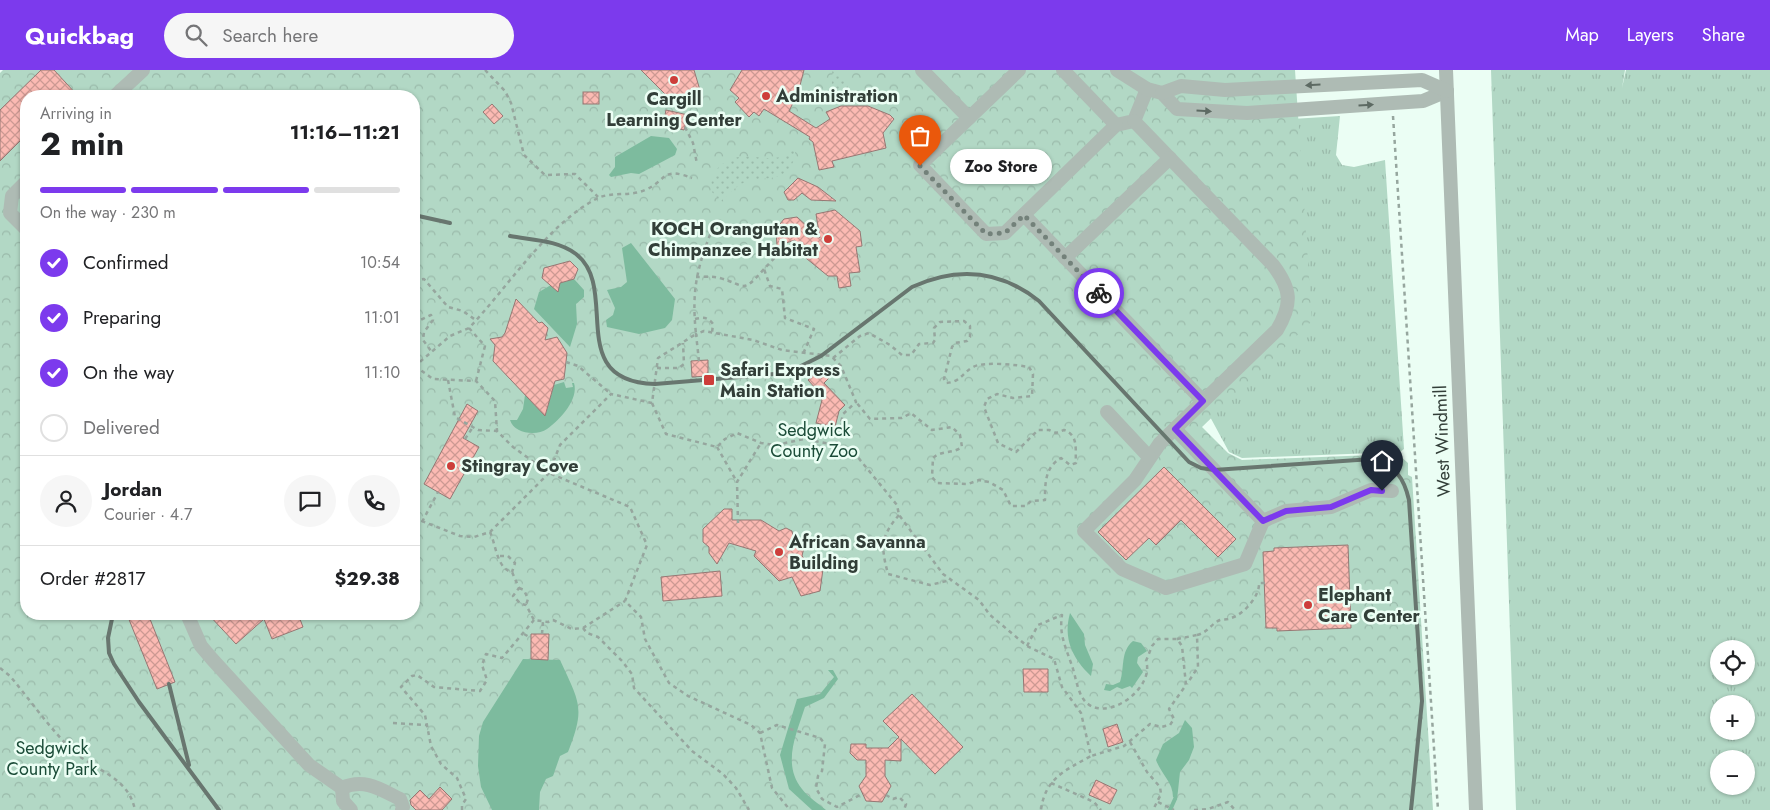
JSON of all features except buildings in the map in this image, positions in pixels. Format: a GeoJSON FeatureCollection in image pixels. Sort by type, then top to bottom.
{"type":"FeatureCollection","features":[{"type":"Feature","properties":{"kind":"street"},"geometry":{"type":"LineString","coordinates":[[121,90],[143,70]]}},
{"type":"Feature","properties":{"kind":"street"},"geometry":{"type":"LineString","coordinates":[[922,70],[969,118]]}},
{"type":"Feature","properties":{"kind":"street"},"geometry":{"type":"LineString","coordinates":[[1019,70],[920,166],[986,234],[1005,233],[1116,126],[1134,121]]}},
{"type":"Feature","properties":{"kind":"street"},"geometry":{"type":"LineString","coordinates":[[1117,70],[1147,89],[1162,93],[1177,109],[1247,113],[1423,101],[1447,91]]}},
{"type":"Feature","properties":{"kind":"street","name":"West Windmill"},"geometry":{"type":"LineString","coordinates":[[1446,70],[1476,810]]}},
{"type":"Feature","properties":{"kind":"street"},"geometry":{"type":"LineString","coordinates":[[1066,71],[1116,126]]}},
{"type":"Feature","properties":{"kind":"street"},"geometry":{"type":"LineString","coordinates":[[1162,93],[1181,86],[1225,90],[1422,80],[1447,91]]}},
{"type":"Feature","properties":{"kind":"street"},"geometry":{"type":"LineString","coordinates":[[1134,121],[1147,89]]}},
{"type":"Feature","properties":{"kind":"street"},"geometry":{"type":"LineString","coordinates":[[1134,121],[1273,265],[1284,280],[1289,294],[1288,310],[1277,330],[1175,429],[1149,457],[1135,480],[1084,531],[1122,569],[1166,588],[1245,564],[1263,521],[1286,511],[1331,507],[1371,490],[1392,491]]}},
{"type":"Feature","properties":{"kind":"street"},"geometry":{"type":"LineString","coordinates":[[1066,258],[1170,158]]}},
{"type":"Feature","properties":{"kind":"street"},"geometry":{"type":"LineString","coordinates":[[20,188],[12,196],[10,213],[20,223]]}},
{"type":"Feature","properties":{"kind":"street"},"geometry":{"type":"LineString","coordinates":[[1024,215],[1203,401]]}},
{"type":"Feature","properties":{"kind":"street"},"geometry":{"type":"LineString","coordinates":[[1107,412],[1149,457]]}},
{"type":"Feature","properties":{"kind":"street"},"geometry":{"type":"LineString","coordinates":[[1175,429],[1263,521]]}},
{"type":"Feature","properties":{"kind":"street"},"geometry":{"type":"LineString","coordinates":[[190,620],[201,646],[342,802],[355,782],[378,788],[400,799],[403,807],[402,810]]}},
{"type":"Feature","properties":{"kind":"path"},"geometry":{"type":"LineString","coordinates":[[485,70],[505,91],[511,103],[524,155],[545,175],[575,174],[598,198]]}},
{"type":"Feature","properties":{"kind":"path"},"geometry":{"type":"LineString","coordinates":[[1393,103],[1438,810]]}},
{"type":"Feature","properties":{"kind":"path"},"geometry":{"type":"LineString","coordinates":[[685,127],[693,143],[697,164]]}},
{"type":"Feature","properties":{"kind":"path"},"geometry":{"type":"LineString","coordinates":[[420,361],[450,336],[469,328],[569,216],[598,198],[644,190],[666,174],[680,174],[692,178]]}},
{"type":"Feature","properties":{"kind":"path"},"geometry":{"type":"LineString","coordinates":[[700,361],[695,319],[696,277],[699,262],[715,222]]}},
{"type":"Feature","properties":{"kind":"path"},"geometry":{"type":"LineString","coordinates":[[696,277],[719,278],[740,287],[752,284],[782,250],[782,244]]}},
{"type":"Feature","properties":{"kind":"path"},"geometry":{"type":"LineString","coordinates":[[764,270],[770,286],[782,289],[786,318],[814,329],[803,354]]}},
{"type":"Feature","properties":{"kind":"path"},"geometry":{"type":"LineString","coordinates":[[420,279],[424,279],[448,307],[463,311],[476,321]]}},
{"type":"Feature","properties":{"kind":"path"},"geometry":{"type":"LineString","coordinates":[[420,320],[431,315],[433,320],[424,332],[423,340],[431,351]]}},
{"type":"Feature","properties":{"kind":"path"},"geometry":{"type":"LineString","coordinates":[[695,319],[705,317],[711,320],[713,324],[712,334]]}},
{"type":"Feature","properties":{"kind":"path"},"geometry":{"type":"LineString","coordinates":[[738,523],[737,482],[718,447],[666,434],[652,403],[658,358],[704,331],[712,334],[738,336],[803,354],[833,358],[846,376],[856,402],[870,419],[902,418],[911,413],[932,430],[952,427],[960,435],[962,447],[957,451],[937,454],[932,458],[932,477],[937,483],[968,484],[979,480],[989,482],[1003,490],[1011,506],[1026,506],[1032,501],[1044,500],[1045,478],[1057,460],[1061,458],[1070,465],[1076,463],[1075,438],[1070,432],[1064,430],[1056,434],[1049,430],[1038,430],[1016,452],[998,443],[984,407],[987,399],[998,394],[1013,398],[1032,396],[1033,374],[1029,367],[987,364],[972,367],[954,382],[946,383],[944,379],[952,347],[955,343],[967,341],[970,337],[970,326],[964,321],[940,322],[934,328],[936,340],[933,343],[919,344],[911,355],[902,356],[890,345],[869,333],[860,336],[833,358]]}},
{"type":"Feature","properties":{"kind":"path"},"geometry":{"type":"LineString","coordinates":[[469,328],[485,346],[476,381]]}},
{"type":"Feature","properties":{"kind":"path"},"geometry":{"type":"LineString","coordinates":[[657,368],[679,368],[684,364],[683,343]]}},
{"type":"Feature","properties":{"kind":"path"},"geometry":{"type":"LineString","coordinates":[[566,362],[578,366],[611,394],[652,403]]}},
{"type":"Feature","properties":{"kind":"path"},"geometry":{"type":"LineString","coordinates":[[420,370],[433,380],[476,381],[495,401],[497,431],[513,447],[549,473],[630,507],[647,545],[625,601],[583,628],[572,629],[553,620],[534,620]]}},
{"type":"Feature","properties":{"kind":"path"},"geometry":{"type":"LineString","coordinates":[[448,380],[455,417],[478,430],[497,431]]}},
{"type":"Feature","properties":{"kind":"path"},"geometry":{"type":"LineString","coordinates":[[438,492],[422,522],[460,536],[474,537],[490,532],[549,473],[560,445],[611,394]]}},
{"type":"Feature","properties":{"kind":"path"},"geometry":{"type":"LineString","coordinates":[[836,445],[843,414],[856,402]]}},
{"type":"Feature","properties":{"kind":"path"},"geometry":{"type":"LineString","coordinates":[[465,439],[473,427]]}},
{"type":"Feature","properties":{"kind":"path"},"geometry":{"type":"LineString","coordinates":[[718,447],[725,439],[737,433],[761,443],[776,445],[804,439],[836,445],[856,454],[897,505],[899,515],[943,574],[979,600],[990,615],[1027,646],[1054,659],[1062,687],[1081,714],[1091,756]]}},
{"type":"Feature","properties":{"kind":"path"},"geometry":{"type":"LineString","coordinates":[[737,482],[761,443]]}},
{"type":"Feature","properties":{"kind":"path"},"geometry":{"type":"LineString","coordinates":[[899,515],[890,525],[881,548],[888,574],[930,585],[951,580]]}},
{"type":"Feature","properties":{"kind":"path"},"geometry":{"type":"LineString","coordinates":[[490,532],[499,556],[499,562],[507,571],[512,572]]}},
{"type":"Feature","properties":{"kind":"path"},"geometry":{"type":"LineString","coordinates":[[499,556],[508,556],[515,563],[512,572],[519,588],[524,590],[528,599],[526,605]]}},
{"type":"Feature","properties":{"kind":"path"},"geometry":{"type":"LineString","coordinates":[[1027,646],[1038,625],[1062,615],[1060,629],[1064,646],[1083,698],[1089,705],[1100,708],[1116,705],[1130,698],[1145,681],[1148,667],[1146,661],[1152,646],[1158,639],[1177,639],[1204,634],[1219,620],[1233,618],[1244,610],[1259,589],[1259,583],[1265,583]]}},
{"type":"Feature","properties":{"kind":"path"},"geometry":{"type":"LineString","coordinates":[[519,588],[513,596],[521,604],[526,605],[534,620]]}},
{"type":"Feature","properties":{"kind":"path"},"geometry":{"type":"LineString","coordinates":[[625,601],[641,617],[644,639],[669,683],[688,696],[751,725],[760,733],[772,788],[786,809],[790,810]]}},
{"type":"Feature","properties":{"kind":"path"},"geometry":{"type":"LineString","coordinates":[[462,810],[466,799],[457,778],[441,764],[431,746],[425,715],[401,687],[412,676],[417,675],[434,687],[480,691],[487,680],[482,665],[486,654],[502,658],[534,620]]}},
{"type":"Feature","properties":{"kind":"path"},"geometry":{"type":"LineString","coordinates":[[542,634],[543,621]]}},
{"type":"Feature","properties":{"kind":"path"},"geometry":{"type":"LineString","coordinates":[[583,628],[587,633],[598,638],[622,661],[632,674],[634,688],[692,750],[723,774],[736,788],[748,810]]}},
{"type":"Feature","properties":{"kind":"path"},"geometry":{"type":"LineString","coordinates":[[524,634],[531,638]]}},
{"type":"Feature","properties":{"kind":"path"},"geometry":{"type":"LineString","coordinates":[[1042,810],[1042,801],[1057,775],[1091,756],[1130,742],[1150,724],[1161,727],[1170,726],[1174,719],[1169,709],[1198,667],[1197,635]]}},
{"type":"Feature","properties":{"kind":"path"},"geometry":{"type":"LineString","coordinates":[[1177,639],[1182,646],[1186,685]]}},
{"type":"Feature","properties":{"kind":"path"},"geometry":{"type":"LineString","coordinates":[[0,668],[10,676],[71,749],[121,781],[133,798],[135,810]]}},
{"type":"Feature","properties":{"kind":"path"},"geometry":{"type":"LineString","coordinates":[[394,723],[427,725]]}},
{"type":"Feature","properties":{"kind":"path"},"geometry":{"type":"LineString","coordinates":[[760,733],[777,725],[820,738],[825,744],[822,771],[818,776],[816,788],[822,799],[837,806],[862,794]]}},
{"type":"Feature","properties":{"kind":"path"},"geometry":{"type":"LineString","coordinates":[[1130,742],[1147,772],[1160,787],[1161,794],[1153,810]]}},
{"type":"Feature","properties":{"kind":"path"},"geometry":{"type":"LineString","coordinates":[[1051,783],[1094,802],[1101,810]]}},
{"type":"Feature","properties":{"kind":"path"},"geometry":{"type":"LineString","coordinates":[[886,795],[893,798],[899,797],[903,800],[906,804],[904,810]]}},
{"type":"Feature","properties":{"kind":"path"},"geometry":{"type":"LineString","coordinates":[[1158,802],[1174,810]]}},
{"type":"Feature","properties":{"kind":"path"},"geometry":{"type":"LineString","coordinates":[[1194,810],[1208,809],[1228,802],[1235,810]]}},
{"type":"Feature","properties":{"kind":"green space","name":"Sedgwick County Zoo"},"geometry":{"type":"Polygon","coordinates":[[[3,70],[1295,70],[1312,321],[1202,427],[1228,453],[1242,460],[1398,454],[1408,463],[1408,475],[1412,477],[1433,810],[0,810],[0,73],[3,70]]]}},
{"type":"Feature","properties":{"kind":"green space"},"geometry":{"type":"Polygon","coordinates":[[[832,70],[837,70],[845,78],[848,88],[839,100],[826,103],[825,98],[832,85],[832,70]]]}},
{"type":"Feature","properties":{"kind":"green space"},"geometry":{"type":"Polygon","coordinates":[[[1491,70],[1625,70],[1622,88],[1626,70],[1770,70],[1770,810],[1516,810],[1491,70]]]}},
{"type":"Feature","properties":{"kind":"green space"},"geometry":{"type":"Polygon","coordinates":[[[1340,116],[1336,155],[1342,165],[1354,167],[1385,160],[1404,449],[1400,452],[1242,458],[1229,452],[1208,413],[1292,119],[1340,116]]]}},
{"type":"Feature","properties":{"kind":"green space"},"geometry":{"type":"Polygon","coordinates":[[[794,147],[794,160],[789,169],[779,176],[744,182],[722,200],[719,200],[712,192],[711,184],[715,171],[725,162],[745,156],[776,158],[794,147]]]}},
{"type":"Feature","properties":{"kind":"shaded area"},"geometry":{"type":"Polygon","coordinates":[[[651,136],[669,138],[677,149],[675,155],[639,174],[631,173],[611,177],[609,175],[615,167],[615,157],[651,136]]]}},
{"type":"Feature","properties":{"kind":"shaded area"},"geometry":{"type":"Polygon","coordinates":[[[631,243],[675,299],[672,320],[665,328],[639,334],[607,327],[606,320],[613,315],[615,308],[607,290],[621,287],[627,282],[622,248],[631,243]]]}},
{"type":"Feature","properties":{"kind":"shaded area"},"geometry":{"type":"Polygon","coordinates":[[[574,279],[584,290],[584,297],[576,304],[577,324],[570,347],[534,309],[539,292],[551,285],[558,292],[560,283],[574,279]]]}},
{"type":"Feature","properties":{"kind":"shaded area"},"geometry":{"type":"Polygon","coordinates":[[[564,382],[566,388],[573,387],[572,383],[574,383],[574,396],[563,415],[552,425],[538,433],[532,433],[521,431],[512,425],[510,420],[517,420],[523,409],[525,395],[545,416],[554,385],[564,382]]]}},
{"type":"Feature","properties":{"kind":"shaded area"},"geometry":{"type":"Polygon","coordinates":[[[1070,613],[1084,634],[1085,645],[1093,664],[1091,676],[1074,655],[1071,647],[1068,631],[1070,613]]]}},
{"type":"Feature","properties":{"kind":"shaded area"},"geometry":{"type":"Polygon","coordinates":[[[1133,641],[1141,643],[1147,651],[1138,657],[1137,663],[1143,672],[1132,688],[1130,686],[1122,689],[1117,687],[1110,691],[1104,690],[1106,684],[1113,685],[1120,682],[1124,655],[1133,641]]]}},
{"type":"Feature","properties":{"kind":"shaded area"},"geometry":{"type":"Polygon","coordinates":[[[523,659],[560,660],[576,696],[578,705],[577,725],[568,752],[560,756],[553,776],[546,779],[540,792],[539,810],[492,810],[481,787],[478,766],[479,736],[483,722],[523,659]]]}},
{"type":"Feature","properties":{"kind":"shaded area"},"geometry":{"type":"Polygon","coordinates":[[[828,670],[833,670],[838,679],[824,698],[805,707],[793,749],[793,770],[796,779],[804,792],[826,810],[812,810],[789,789],[780,755],[797,699],[820,694],[834,677],[828,670]]]}},
{"type":"Feature","properties":{"kind":"shaded area"},"geometry":{"type":"Polygon","coordinates":[[[1185,720],[1192,728],[1194,747],[1189,760],[1180,772],[1177,800],[1173,797],[1169,782],[1156,760],[1163,744],[1179,733],[1185,720]]]}},
{"type":"Feature","properties":{"kind":"waterway"},"geometry":{"type":"LineString","coordinates":[[1170,810],[1175,799]]}},
{"type":"Feature","properties":{"kind":"railway"},"geometry":{"type":"LineString","coordinates":[[420,216],[450,223]]}},
{"type":"Feature","properties":{"kind":"railway"},"geometry":{"type":"LineString","coordinates":[[510,236],[553,243],[576,254],[589,270],[594,289],[601,351],[610,367],[627,379],[655,384],[787,373],[821,356],[912,287],[946,276],[978,274],[994,277],[1009,283],[1039,301],[1189,462],[1201,468],[1214,470],[1372,459],[1387,465],[1401,479],[1409,500],[1422,701],[1411,810]]}},
{"type":"Feature","properties":{"kind":"railway"},"geometry":{"type":"LineString","coordinates":[[112,620],[108,638],[109,653],[114,664],[139,702],[219,810]]}},
{"type":"Feature","properties":{"kind":"railway"},"geometry":{"type":"LineString","coordinates":[[169,684],[189,765]]}},
{"type":"Feature","properties":{"kind":"way so far"},"geometry":{"type":"LineString","coordinates":[[920,166],[986,234],[1005,233],[1024,215],[1099,293]]}},
{"type":"Feature","properties":{"kind":"place","name":"Cargill Learning Center"},"geometry":{"type":"Point","coordinates":[674,80]}},
{"type":"Feature","properties":{"kind":"place","name":"Administration"},"geometry":{"type":"Point","coordinates":[766,96]}},
{"type":"Feature","properties":{"kind":"place","name":"Zoo Store"},"geometry":{"type":"Point","coordinates":[920,166]}},
{"type":"Feature","properties":{"kind":"place","name":"KOCH Orangutan & Chimpanzee Habitat"},"geometry":{"type":"Point","coordinates":[828,239]}},
{"type":"Feature","properties":{"kind":"place","name":"Safari Express Main Station"},"geometry":{"type":"Point","coordinates":[709,380]}},
{"type":"Feature","properties":{"kind":"place","name":"Stingray Cove"},"geometry":{"type":"Point","coordinates":[451,466]}},
{"type":"Feature","properties":{"kind":"place","name":"African Savanna Building"},"geometry":{"type":"Point","coordinates":[779,552]}},
{"type":"Feature","properties":{"kind":"place","name":"Elephant Care Center"},"geometry":{"type":"Point","coordinates":[1308,605]}},
{"type":"Feature","properties":{"kind":"route"},"geometry":{"type":"LineString","coordinates":[[1099,293],[1203,401],[1175,429],[1263,521],[1286,511],[1331,507],[1371,490],[1382,491]]}},
{"type":"Feature","properties":{"kind":"park label","name":"Sedgwick County Park"},"geometry":{"type":"Point","coordinates":[52,758]}}]}
